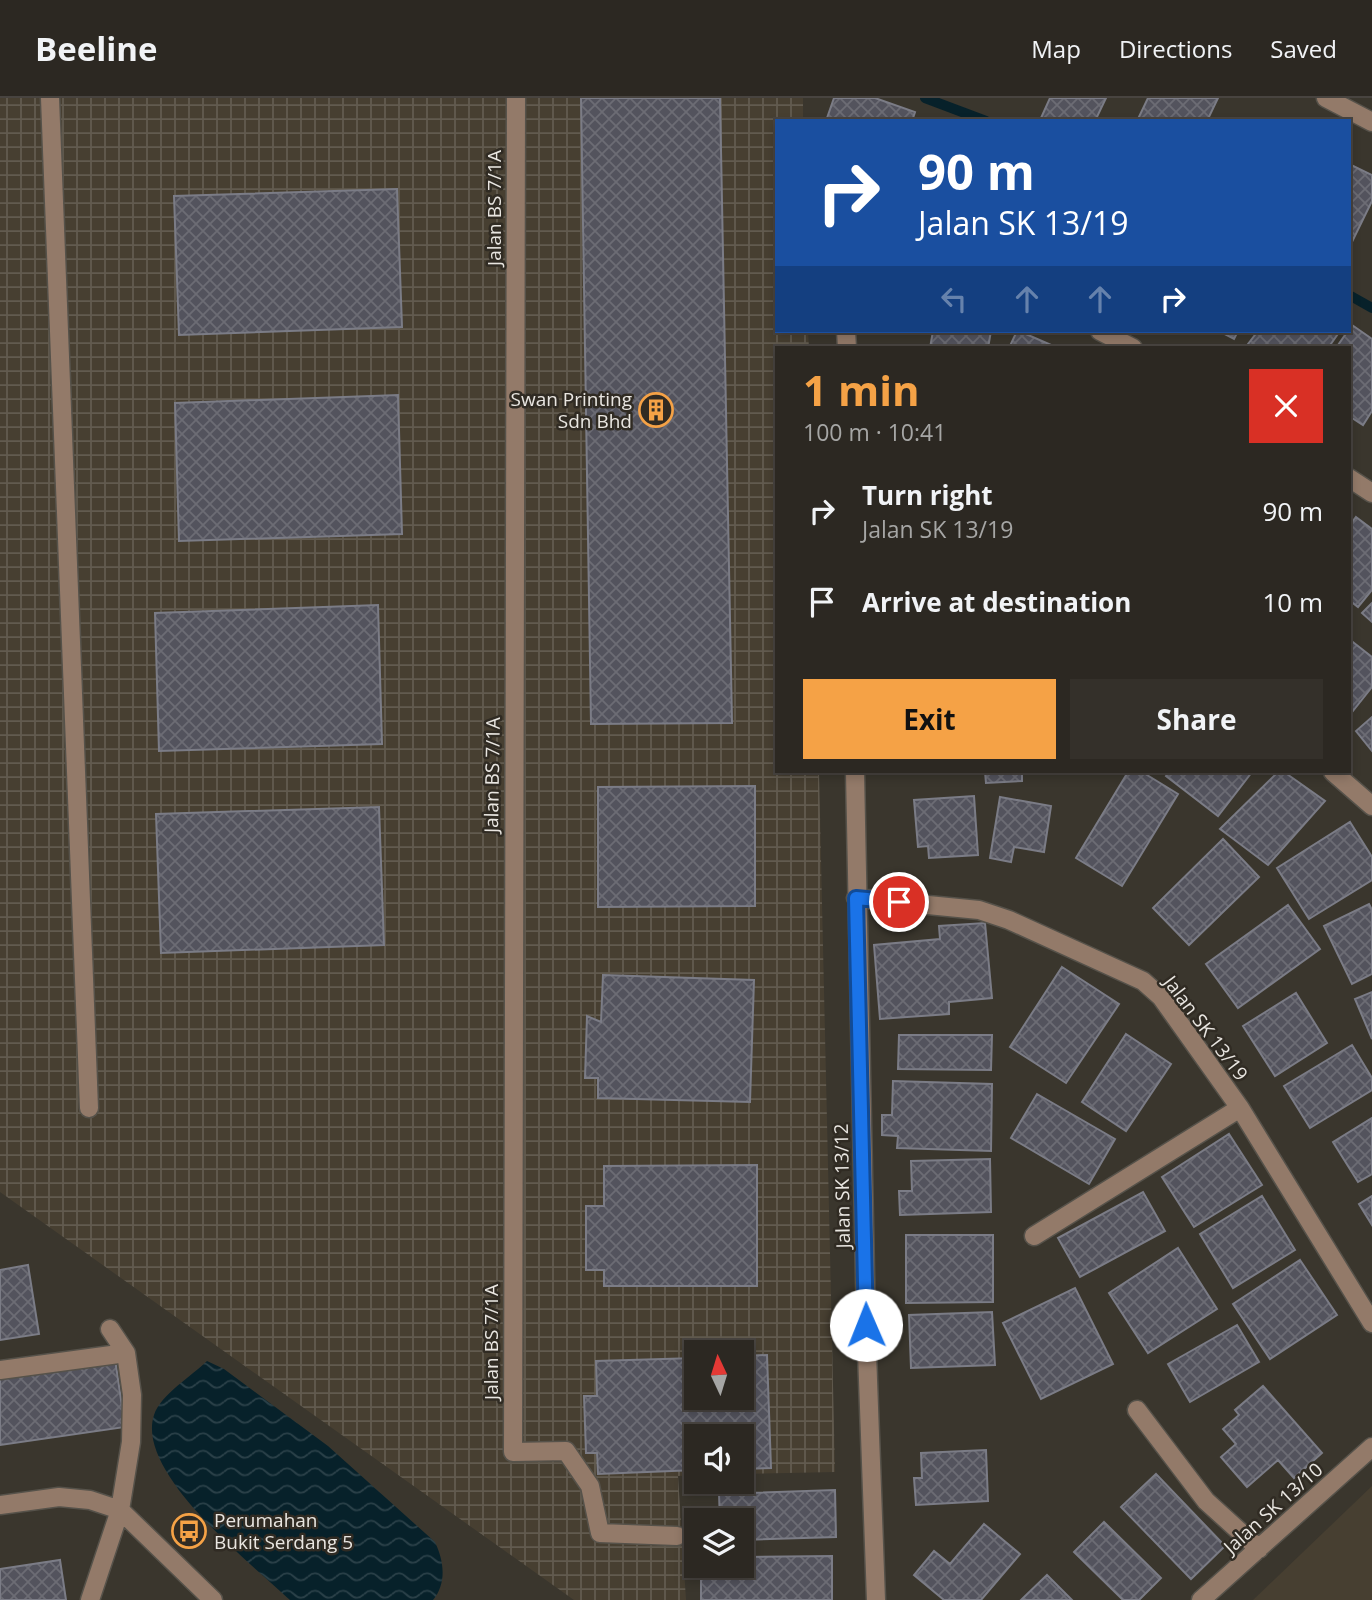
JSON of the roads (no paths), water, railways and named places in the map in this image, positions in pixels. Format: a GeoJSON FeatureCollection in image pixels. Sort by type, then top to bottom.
{"type":"FeatureCollection","features":[{"type":"Feature","properties":{"kind":"street"},"geometry":{"type":"LineString","coordinates":[[50,98],[89,1108]]}},
{"type":"Feature","properties":{"kind":"street","name":"Jalan BS 7/1A"},"geometry":{"type":"LineString","coordinates":[[516,98],[513,1452],[566,1451],[590,1486],[600,1533],[677,1536]]}},
{"type":"Feature","properties":{"kind":"street"},"geometry":{"type":"LineString","coordinates":[[1326,98],[1372,122]]}},
{"type":"Feature","properties":{"kind":"street"},"geometry":{"type":"LineString","coordinates":[[1104,333],[1129,346]]}},
{"type":"Feature","properties":{"kind":"street"},"geometry":{"type":"LineString","coordinates":[[1351,479],[1372,493]]}},
{"type":"Feature","properties":{"kind":"street","name":"Jalan SK 13/12"},"geometry":{"type":"LineString","coordinates":[[855,773],[856,898],[876,1600]]}},
{"type":"Feature","properties":{"kind":"street"},"geometry":{"type":"LineString","coordinates":[[1333,773],[1372,806]]}},
{"type":"Feature","properties":{"kind":"street","name":"Jalan SK 13/19"},"geometry":{"type":"LineString","coordinates":[[856,898],[979,911],[1009,920],[1143,981],[1161,997],[1240,1108],[1372,1323]]}},
{"type":"Feature","properties":{"kind":"street"},"geometry":{"type":"LineString","coordinates":[[1034,1237],[1240,1108]]}},
{"type":"Feature","properties":{"kind":"street"},"geometry":{"type":"LineString","coordinates":[[90,1600],[120,1510],[131,1442],[132,1395],[125,1353],[110,1329]]}},
{"type":"Feature","properties":{"kind":"street"},"geometry":{"type":"LineString","coordinates":[[0,1370],[125,1353]]}},
{"type":"Feature","properties":{"kind":"street"},"geometry":{"type":"LineString","coordinates":[[1138,1410],[1206,1501],[1259,1549]]}},
{"type":"Feature","properties":{"kind":"street","name":"Jalan SK 13/10"},"geometry":{"type":"LineString","coordinates":[[1201,1600],[1372,1447]]}},
{"type":"Feature","properties":{"kind":"street"},"geometry":{"type":"LineString","coordinates":[[0,1505],[59,1497],[90,1500],[120,1510],[213,1600]]}},
{"type":"Feature","properties":{"kind":"water"},"geometry":{"type":"Polygon","coordinates":[[[207,1361],[224,1369],[328,1446],[435,1542],[443,1572],[433,1600],[290,1600],[201,1516],[179,1490],[162,1463],[153,1438],[154,1415],[158,1407],[207,1361]]]}},
{"type":"Feature","properties":{"kind":"waterway"},"geometry":{"type":"LineString","coordinates":[[925,98],[981,119]]}},
{"type":"Feature","properties":{"kind":"waterway"},"geometry":{"type":"LineString","coordinates":[[1351,296],[1372,308]]}},
{"type":"Feature","properties":{"kind":"place","name":"Swan Printing Sdn Bhd"},"geometry":{"type":"Point","coordinates":[656,410]}},
{"type":"Feature","properties":{"kind":"place","name":"Perumahan Bukit Serdang 5"},"geometry":{"type":"Point","coordinates":[189,1531]}}]}
